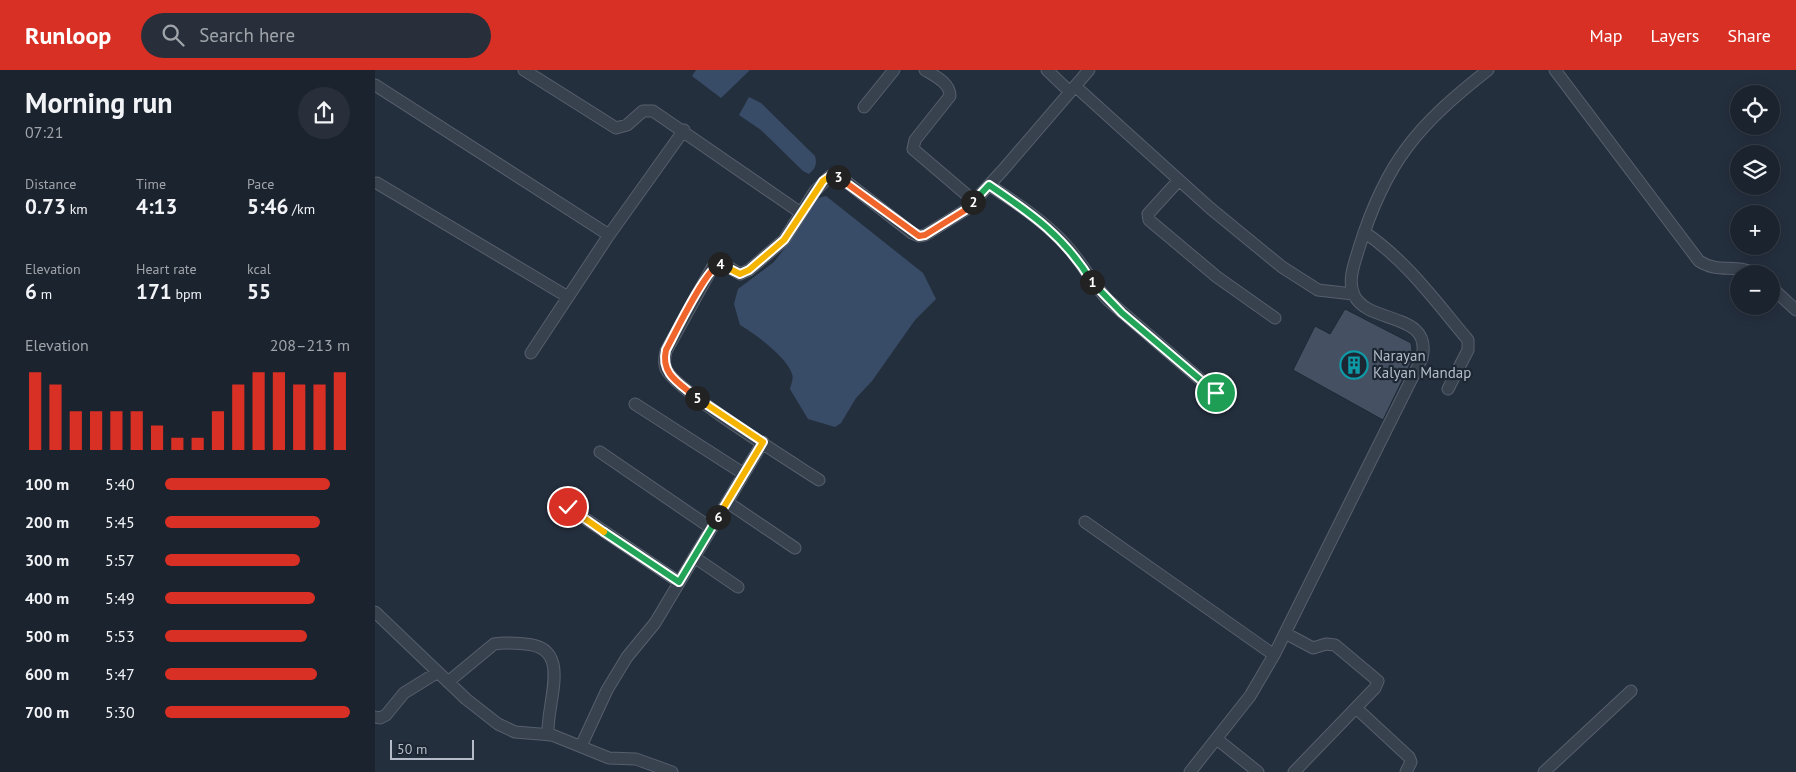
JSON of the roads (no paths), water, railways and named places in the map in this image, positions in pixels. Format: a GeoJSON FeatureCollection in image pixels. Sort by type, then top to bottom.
{"type":"FeatureCollection","features":[{"type":"Feature","properties":{"kind":"street"},"geometry":{"type":"LineString","coordinates":[[524,70],[616,128],[622,128],[639,113],[647,110],[684,130],[801,213]]}},
{"type":"Feature","properties":{"kind":"street"},"geometry":{"type":"LineString","coordinates":[[864,107],[894,70]]}},
{"type":"Feature","properties":{"kind":"street"},"geometry":{"type":"LineString","coordinates":[[925,70],[942,81],[950,90],[950,96],[915,140],[913,149],[974,201]]}},
{"type":"Feature","properties":{"kind":"street"},"geometry":{"type":"LineString","coordinates":[[1047,70],[1073,89],[1257,247],[1303,281],[1318,290],[1353,294]]}},
{"type":"Feature","properties":{"kind":"street"},"geometry":{"type":"LineString","coordinates":[[819,480],[701,400],[672,378],[666,370],[664,361],[666,350],[712,268],[722,263],[740,274],[744,273],[784,240],[815,191],[830,176],[837,176],[844,180],[919,236],[925,235],[957,215],[974,201],[1089,70]]}},
{"type":"Feature","properties":{"kind":"street"},"geometry":{"type":"LineString","coordinates":[[1191,772],[1218,740],[1250,696],[1273,655],[1422,358],[1424,349],[1422,339],[1411,326],[1369,309],[1356,300],[1353,294],[1352,270],[1364,232],[1385,180],[1399,155],[1432,119],[1488,70]]}},
{"type":"Feature","properties":{"kind":"street"},"geometry":{"type":"LineString","coordinates":[[1555,70],[1699,261],[1717,270],[1730,270]]}},
{"type":"Feature","properties":{"kind":"street"},"geometry":{"type":"LineString","coordinates":[[375,85],[609,235]]}},
{"type":"Feature","properties":{"kind":"street"},"geometry":{"type":"LineString","coordinates":[[531,353],[609,235],[684,130]]}},
{"type":"Feature","properties":{"kind":"street"},"geometry":{"type":"LineString","coordinates":[[1179,180],[1148,214],[1149,220],[1217,277],[1275,318]]}},
{"type":"Feature","properties":{"kind":"street"},"geometry":{"type":"LineString","coordinates":[[377,183],[568,297]]}},
{"type":"Feature","properties":{"kind":"street"},"geometry":{"type":"LineString","coordinates":[[989,185],[1045,225],[1079,260],[1093,285],[1108,300],[1216,393]]}},
{"type":"Feature","properties":{"kind":"street"},"geometry":{"type":"LineString","coordinates":[[1364,232],[1388,251],[1414,276],[1468,340],[1468,350],[1448,389]]}},
{"type":"Feature","properties":{"kind":"street"},"geometry":{"type":"LineString","coordinates":[[1780,295],[1796,310]]}},
{"type":"Feature","properties":{"kind":"street"},"geometry":{"type":"LineString","coordinates":[[635,404],[744,474]]}},
{"type":"Feature","properties":{"kind":"street"},"geometry":{"type":"LineString","coordinates":[[581,746],[607,690],[635,646],[655,623],[763,442]]}},
{"type":"Feature","properties":{"kind":"street"},"geometry":{"type":"LineString","coordinates":[[600,452],[711,528]]}},
{"type":"Feature","properties":{"kind":"street"},"geometry":{"type":"LineString","coordinates":[[727,502],[795,548]]}},
{"type":"Feature","properties":{"kind":"street"},"geometry":{"type":"LineString","coordinates":[[568,507],[679,582]]}},
{"type":"Feature","properties":{"kind":"street"},"geometry":{"type":"LineString","coordinates":[[1085,522],[1273,655]]}},
{"type":"Feature","properties":{"kind":"street"},"geometry":{"type":"LineString","coordinates":[[694,557],[738,587]]}},
{"type":"Feature","properties":{"kind":"street"},"geometry":{"type":"LineString","coordinates":[[375,612],[483,714],[498,724],[515,732],[548,734],[609,758],[636,759],[673,772]]}},
{"type":"Feature","properties":{"kind":"street"},"geometry":{"type":"LineString","coordinates":[[1285,633],[1313,648],[1326,644],[1335,645],[1375,678],[1377,684],[1294,772]]}},
{"type":"Feature","properties":{"kind":"street"},"geometry":{"type":"LineString","coordinates":[[448,682],[494,644],[503,642],[534,644],[541,647],[554,663],[555,675],[548,715],[548,734]]}},
{"type":"Feature","properties":{"kind":"street"},"geometry":{"type":"LineString","coordinates":[[375,717],[380,718],[386,715],[404,694],[438,672]]}},
{"type":"Feature","properties":{"kind":"street"},"geometry":{"type":"LineString","coordinates":[[1544,772],[1631,691]]}},
{"type":"Feature","properties":{"kind":"street"},"geometry":{"type":"LineString","coordinates":[[1356,708],[1409,757],[1411,762],[1406,772]]}},
{"type":"Feature","properties":{"kind":"street"},"geometry":{"type":"LineString","coordinates":[[1218,740],[1258,772]]}},
{"type":"Feature","properties":{"kind":"water"},"geometry":{"type":"Polygon","coordinates":[[[696,70],[750,70],[721,98],[692,76],[696,70]]]}},
{"type":"Feature","properties":{"kind":"water"},"geometry":{"type":"Polygon","coordinates":[[[749,97],[761,103],[815,156],[815,166],[809,174],[803,171],[761,130],[739,115],[749,97]]]}},
{"type":"Feature","properties":{"kind":"water"},"geometry":{"type":"Polygon","coordinates":[[[826,196],[923,273],[936,299],[915,320],[872,381],[856,398],[841,423],[835,427],[808,419],[790,389],[793,378],[789,368],[770,346],[740,325],[734,304],[738,289],[774,262],[788,244],[811,200],[826,196]]]}},
{"type":"Feature","properties":{"kind":"place","name":"Narayan Kalyan Mandap"},"geometry":{"type":"Point","coordinates":[1354,365]}}]}
